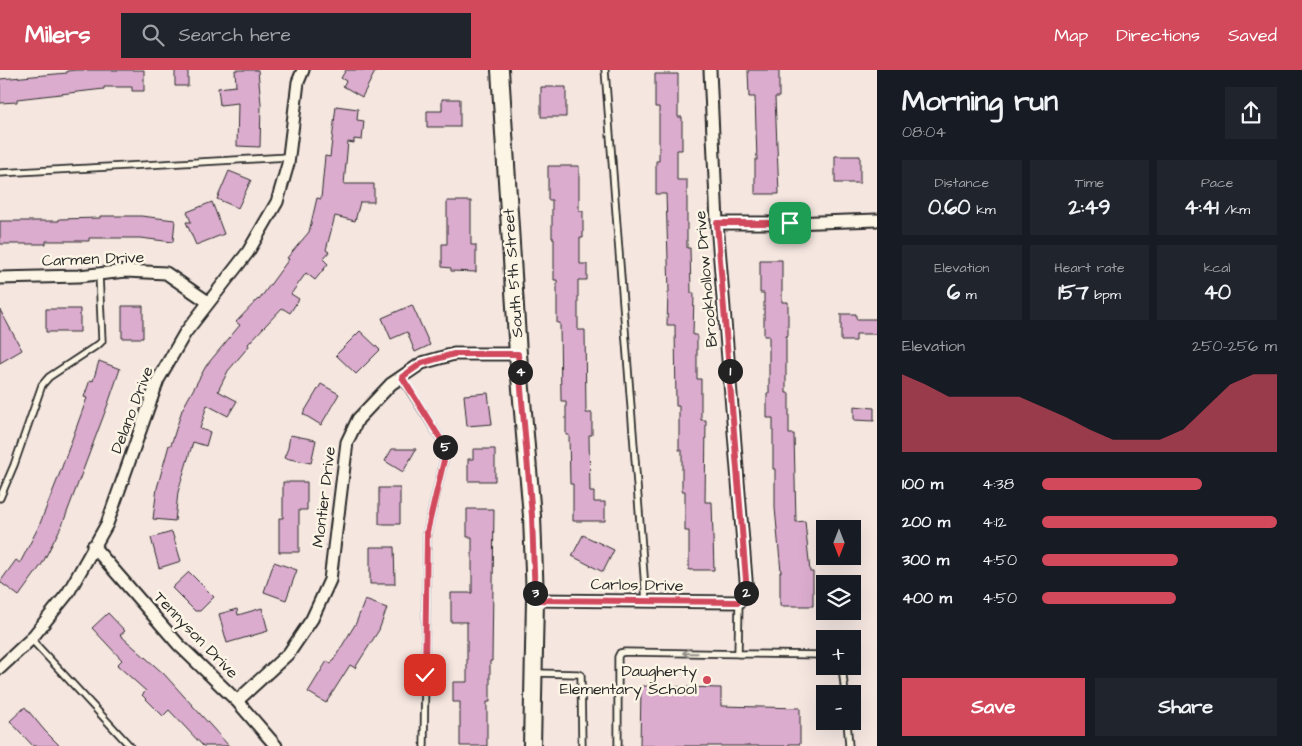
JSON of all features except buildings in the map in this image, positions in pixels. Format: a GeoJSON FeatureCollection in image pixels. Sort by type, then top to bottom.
{"type":"FeatureCollection","features":[{"type":"Feature","properties":{"kind":"street","name":"Delano Drive"},"geometry":{"type":"LineString","coordinates":[[0,668],[31,639],[68,593],[107,524],[158,380],[185,333],[248,252],[277,202],[289,157],[298,82],[303,70]]}},
{"type":"Feature","properties":{"kind":"street","name":"South 5th Street"},"geometry":{"type":"LineString","coordinates":[[500,70],[518,354],[532,516],[535,600],[532,746]]}},
{"type":"Feature","properties":{"kind":"street","name":"Brookhollow Drive"},"geometry":{"type":"LineString","coordinates":[[710,70],[717,223],[747,592],[739,602]]}},
{"type":"Feature","properties":{"kind":"street"},"geometry":{"type":"LineString","coordinates":[[717,223],[877,220]]}},
{"type":"Feature","properties":{"kind":"street","name":"Carmen Drive"},"geometry":{"type":"LineString","coordinates":[[0,278],[126,271],[166,273],[208,302]]}},
{"type":"Feature","properties":{"kind":"street","name":"Montier Drive"},"geometry":{"type":"LineString","coordinates":[[237,701],[289,653],[312,619],[330,580],[347,442],[358,419],[391,384],[422,363],[454,354],[518,354]]}},
{"type":"Feature","properties":{"kind":"street","name":"Tennyson Drive"},"geometry":{"type":"LineString","coordinates":[[93,546],[178,644],[237,701],[276,746]]}},
{"type":"Feature","properties":{"kind":"street","name":"Carlos Drive"},"geometry":{"type":"LineString","coordinates":[[535,600],[739,602]]}},
{"type":"Feature","properties":{"kind":"lane"},"geometry":{"type":"LineString","coordinates":[[605,70],[646,601]]}},
{"type":"Feature","properties":{"kind":"lane"},"geometry":{"type":"LineString","coordinates":[[0,174],[289,157]]}},
{"type":"Feature","properties":{"kind":"lane"},"geometry":{"type":"LineString","coordinates":[[0,498],[14,465],[42,385],[49,377],[102,341],[99,274]]}},
{"type":"Feature","properties":{"kind":"lane"},"geometry":{"type":"LineString","coordinates":[[402,377],[445,446],[445,456],[427,532],[424,746]]}},
{"type":"Feature","properties":{"kind":"lane"},"geometry":{"type":"LineString","coordinates":[[738,654],[739,602]]}},
{"type":"Feature","properties":{"kind":"lane"},"geometry":{"type":"LineString","coordinates":[[31,639],[130,746]]}},
{"type":"Feature","properties":{"kind":"lane"},"geometry":{"type":"LineString","coordinates":[[618,746],[618,657],[620,653],[816,655]]}},
{"type":"Feature","properties":{"kind":"lane"},"geometry":{"type":"LineString","coordinates":[[534,673],[581,675],[582,746]]}},
{"type":"Feature","properties":{"kind":"lane"},"geometry":{"type":"LineString","coordinates":[[848,730],[849,746]]}},
{"type":"Feature","properties":{"kind":"place","name":"Daugherty Elementary School"},"geometry":{"type":"Point","coordinates":[707,680]}},
{"type":"Feature","properties":{"kind":"route"},"geometry":{"type":"LineString","coordinates":[[425,675],[427,532],[445,456],[445,446],[402,377],[422,363],[454,354],[518,354],[532,516],[535,600],[739,602],[747,592],[717,223],[790,223]]}}]}
